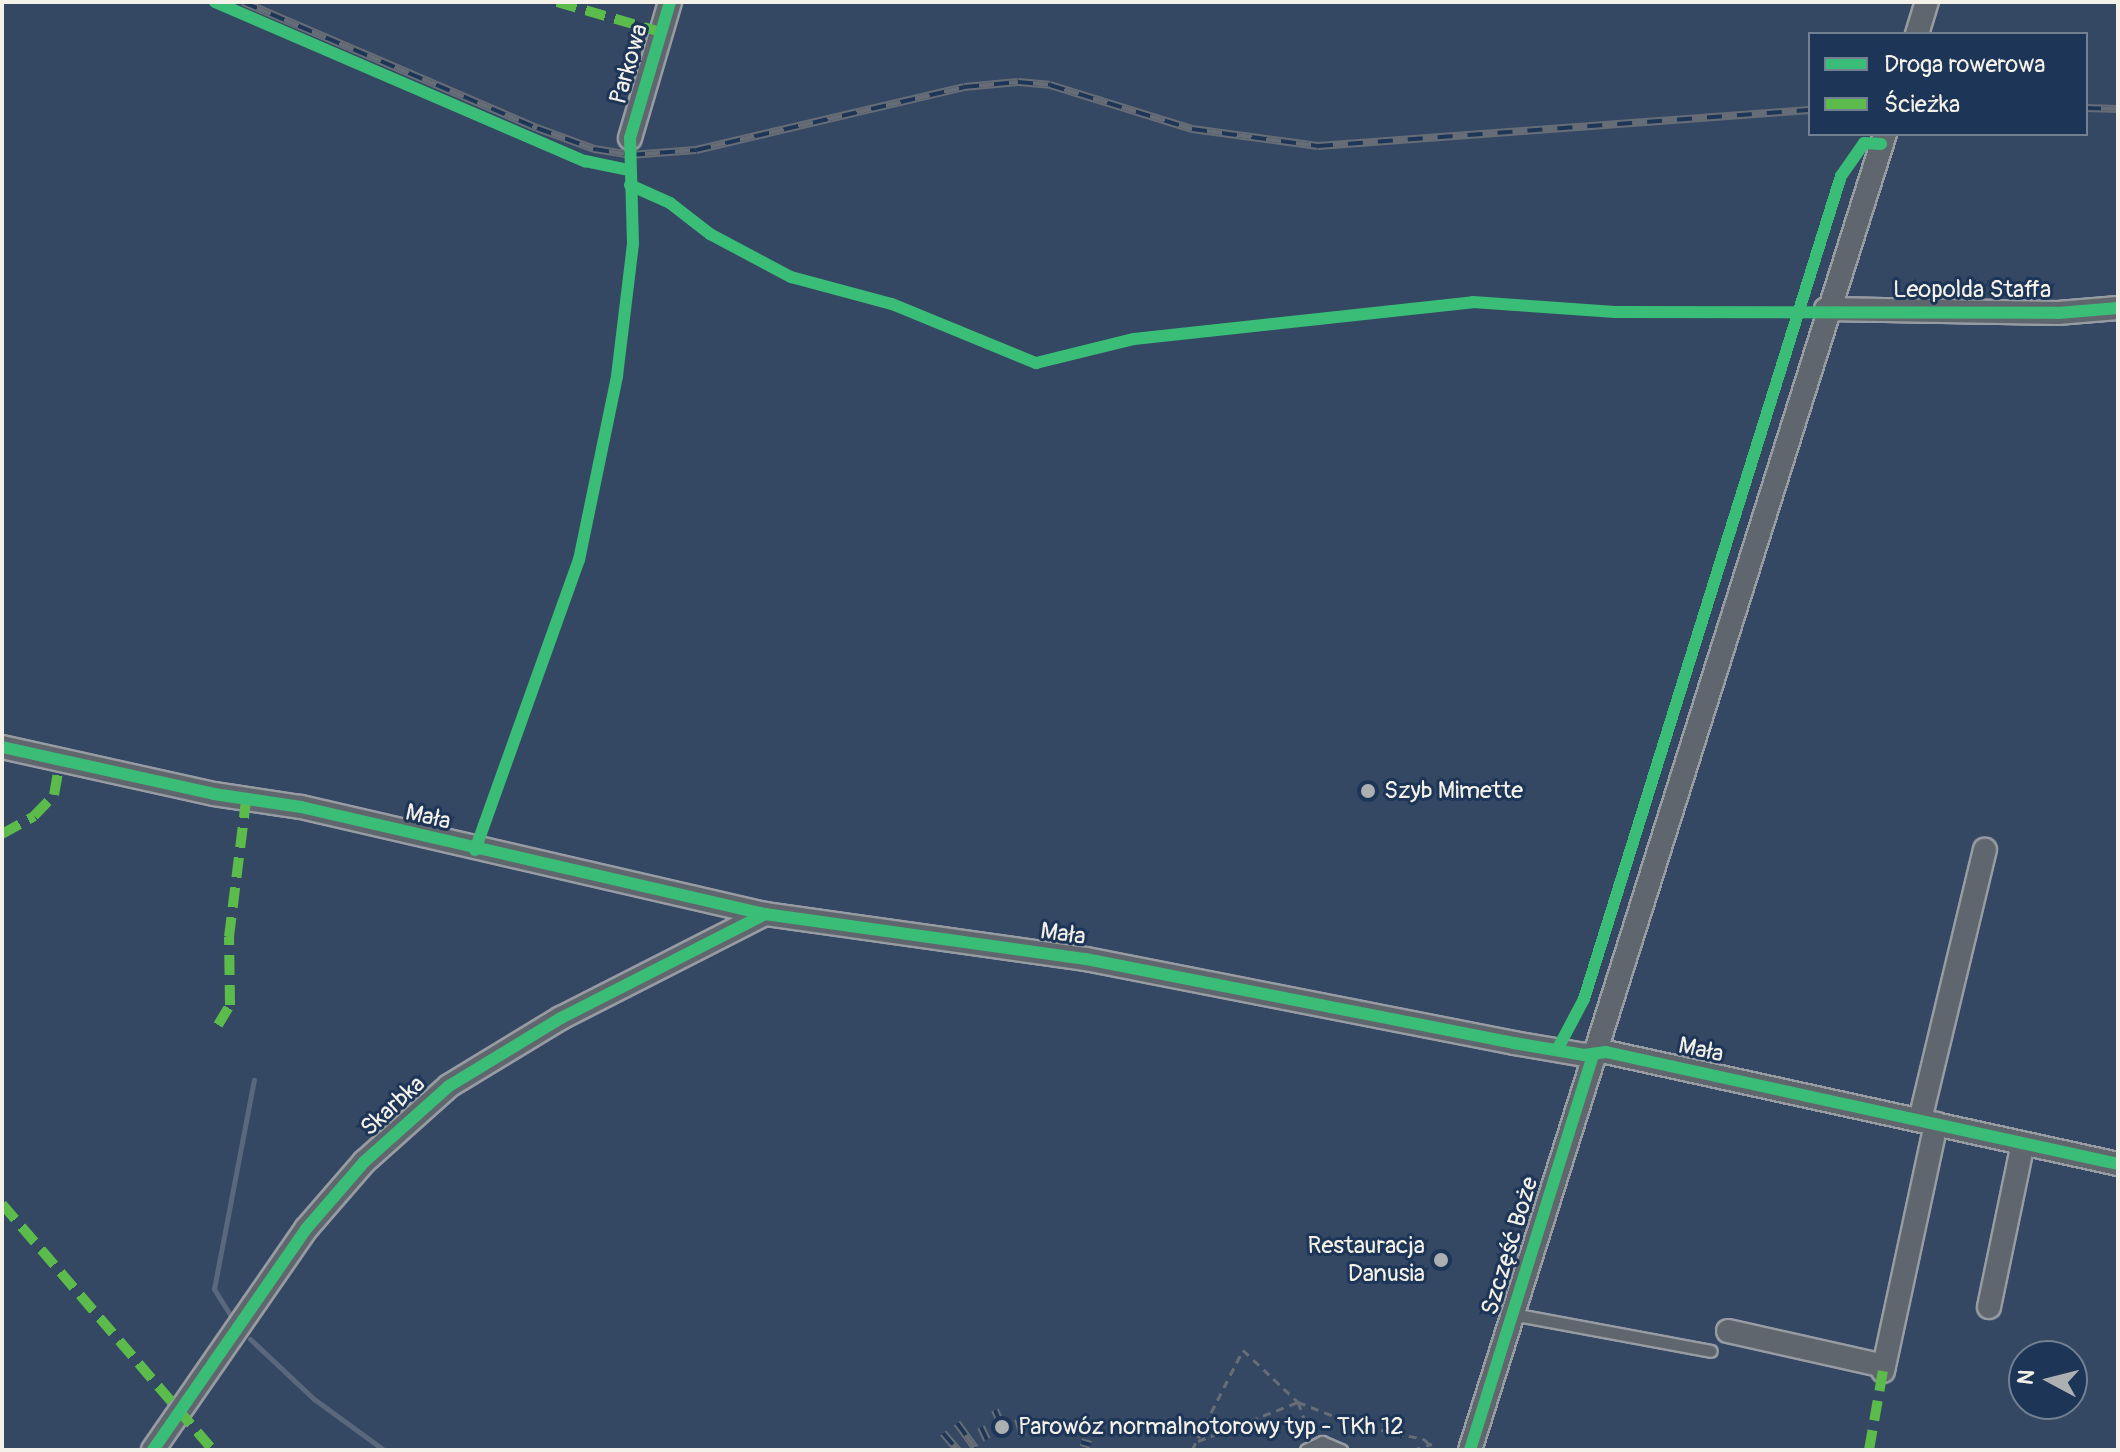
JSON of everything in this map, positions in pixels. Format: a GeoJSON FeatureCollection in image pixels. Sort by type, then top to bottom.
{"type":"FeatureCollection","features":[{"type":"Feature","properties":{"kind":"street","name":"Parkowa"},"geometry":{"type":"LineString","coordinates":[[630,138],[670,2]]}},
{"type":"Feature","properties":{"kind":"street"},"geometry":{"type":"LineString","coordinates":[[1918,32],[1927,2]]}},
{"type":"Feature","properties":{"kind":"street"},"geometry":{"type":"LineString","coordinates":[[1593,1054],[1826,309],[1884,136]]}},
{"type":"Feature","properties":{"kind":"street","name":"Leopolda Staffa"},"geometry":{"type":"LineString","coordinates":[[1826,309],[2058,313],[2118,308]]}},
{"type":"Feature","properties":{"kind":"street","name":"Mała"},"geometry":{"type":"LineString","coordinates":[[2,747],[214,794],[301,807],[765,914],[1086,959],[1393,1021],[1593,1054],[1606,1052],[2118,1164]]}},
{"type":"Feature","properties":{"kind":"street"},"geometry":{"type":"LineString","coordinates":[[1728,1331],[1883,1368],[1928,1122],[1985,850]]}},
{"type":"Feature","properties":{"kind":"street","name":"Skarbka"},"geometry":{"type":"LineString","coordinates":[[153,1450],[306,1229],[364,1162],[449,1086],[561,1018],[765,914]]}},
{"type":"Feature","properties":{"kind":"street","name":"Szczęść Boże"},"geometry":{"type":"LineString","coordinates":[[1470,1450],[1593,1054]]}},
{"type":"Feature","properties":{"kind":"street"},"geometry":{"type":"LineString","coordinates":[[1989,1307],[2023,1143]]}},
{"type":"Feature","properties":{"kind":"lane"},"geometry":{"type":"LineString","coordinates":[[1512,1314],[1711,1351]]}},
{"type":"Feature","properties":{"kind":"lane"},"geometry":{"type":"LineString","coordinates":[[1310,1447],[1330,1443],[1341,1450]]}},
{"type":"Feature","properties":{"kind":"path"},"geometry":{"type":"LineString","coordinates":[[1192,1450],[1243,1350],[1298,1402],[1432,1444],[1435,1450]]}},
{"type":"Feature","properties":{"kind":"path"},"geometry":{"type":"LineString","coordinates":[[1196,1442],[1298,1402]]}},
{"type":"Feature","properties":{"kind":"path"},"geometry":{"type":"LineString","coordinates":[[1298,1402],[1310,1447]]}},
{"type":"Feature","properties":{"kind":"path"},"geometry":{"type":"LineString","coordinates":[[1413,1450],[1432,1444]]}},
{"type":"Feature","properties":{"kind":"shaded area"},"geometry":{"type":"Polygon","coordinates":[[[2,2],[2118,2],[2118,1450],[2,1450],[2,2]]]}},
{"type":"Feature","properties":{"kind":"waterway"},"geometry":{"type":"LineString","coordinates":[[234,1321],[214,1289],[254,1080]]}},
{"type":"Feature","properties":{"kind":"waterway"},"geometry":{"type":"LineString","coordinates":[[250,1339],[314,1399],[384,1450]]}},
{"type":"Feature","properties":{"kind":"railway"},"geometry":{"type":"LineString","coordinates":[[243,2],[537,128],[594,149],[630,155],[696,150],[964,87],[1018,82],[1050,85],[1192,129],[1318,146],[1808,110]]}},
{"type":"Feature","properties":{"kind":"railway"},"geometry":{"type":"LineString","coordinates":[[2088,108],[2118,109]]}},
{"type":"Feature","properties":{"kind":"railway"},"geometry":{"type":"LineString","coordinates":[[995,1410],[1006,1436]]}},
{"type":"Feature","properties":{"kind":"railway"},"geometry":{"type":"LineString","coordinates":[[1018,1419],[1023,1436]]}},
{"type":"Feature","properties":{"kind":"railway"},"geometry":{"type":"LineString","coordinates":[[957,1423],[975,1448]]}},
{"type":"Feature","properties":{"kind":"railway"},"geometry":{"type":"LineString","coordinates":[[981,1427],[987,1440]]}},
{"type":"Feature","properties":{"kind":"railway"},"geometry":{"type":"LineString","coordinates":[[943,1433],[958,1450]]}},
{"type":"Feature","properties":{"kind":"railway"},"geometry":{"type":"LineString","coordinates":[[1081,1442],[1091,1445]]}},
{"type":"Feature","properties":{"kind":"marked path"},"geometry":{"type":"LineString","coordinates":[[557,2],[661,32]]}},
{"type":"Feature","properties":{"kind":"marked path"},"geometry":{"type":"LineString","coordinates":[[2,834],[34,816],[54,795],[60,760]]}},
{"type":"Feature","properties":{"kind":"marked path"},"geometry":{"type":"LineString","coordinates":[[218,1025],[230,1005],[229,937],[246,800]]}},
{"type":"Feature","properties":{"kind":"marked path"},"geometry":{"type":"LineString","coordinates":[[2,1204],[213,1450]]}},
{"type":"Feature","properties":{"kind":"marked path"},"geometry":{"type":"LineString","coordinates":[[1869,1450],[1883,1371]]}},
{"type":"Feature","properties":{"kind":"cycle path"},"geometry":{"type":"LineString","coordinates":[[215,2],[585,161],[629,170]]}},
{"type":"Feature","properties":{"kind":"cycle path"},"geometry":{"type":"LineString","coordinates":[[475,850],[579,560],[617,376],[633,244],[630,138],[670,2]]}},
{"type":"Feature","properties":{"kind":"cycle path"},"geometry":{"type":"LineString","coordinates":[[1557,1050],[1584,999],[1841,176],[1864,143],[1881,144]]}},
{"type":"Feature","properties":{"kind":"cycle path"},"geometry":{"type":"LineString","coordinates":[[630,185],[670,203],[710,234],[791,277],[892,304],[1036,363],[1134,339],[1473,302],[1615,312],[2058,313],[2118,308]]}},
{"type":"Feature","properties":{"kind":"cycle path"},"geometry":{"type":"LineString","coordinates":[[2,747],[214,794],[301,807],[765,914],[1086,959],[1514,1043],[1584,1055],[1606,1052],[2118,1164]]}},
{"type":"Feature","properties":{"kind":"cycle path"},"geometry":{"type":"LineString","coordinates":[[153,1450],[306,1229],[364,1162],[449,1086],[561,1018],[765,914]]}},
{"type":"Feature","properties":{"kind":"cycle path"},"geometry":{"type":"LineString","coordinates":[[1470,1450],[1593,1054]]}},
{"type":"Feature","properties":{"kind":"place","name":"Szyb Mimette"},"geometry":{"type":"Point","coordinates":[1368,791]}},
{"type":"Feature","properties":{"kind":"place","name":"Restauracja Danusia"},"geometry":{"type":"Point","coordinates":[1441,1260]}},
{"type":"Feature","properties":{"kind":"place","name":"Parowóz normalnotorowy typ - TKh 12"},"geometry":{"type":"Point","coordinates":[1002,1427]}}]}
